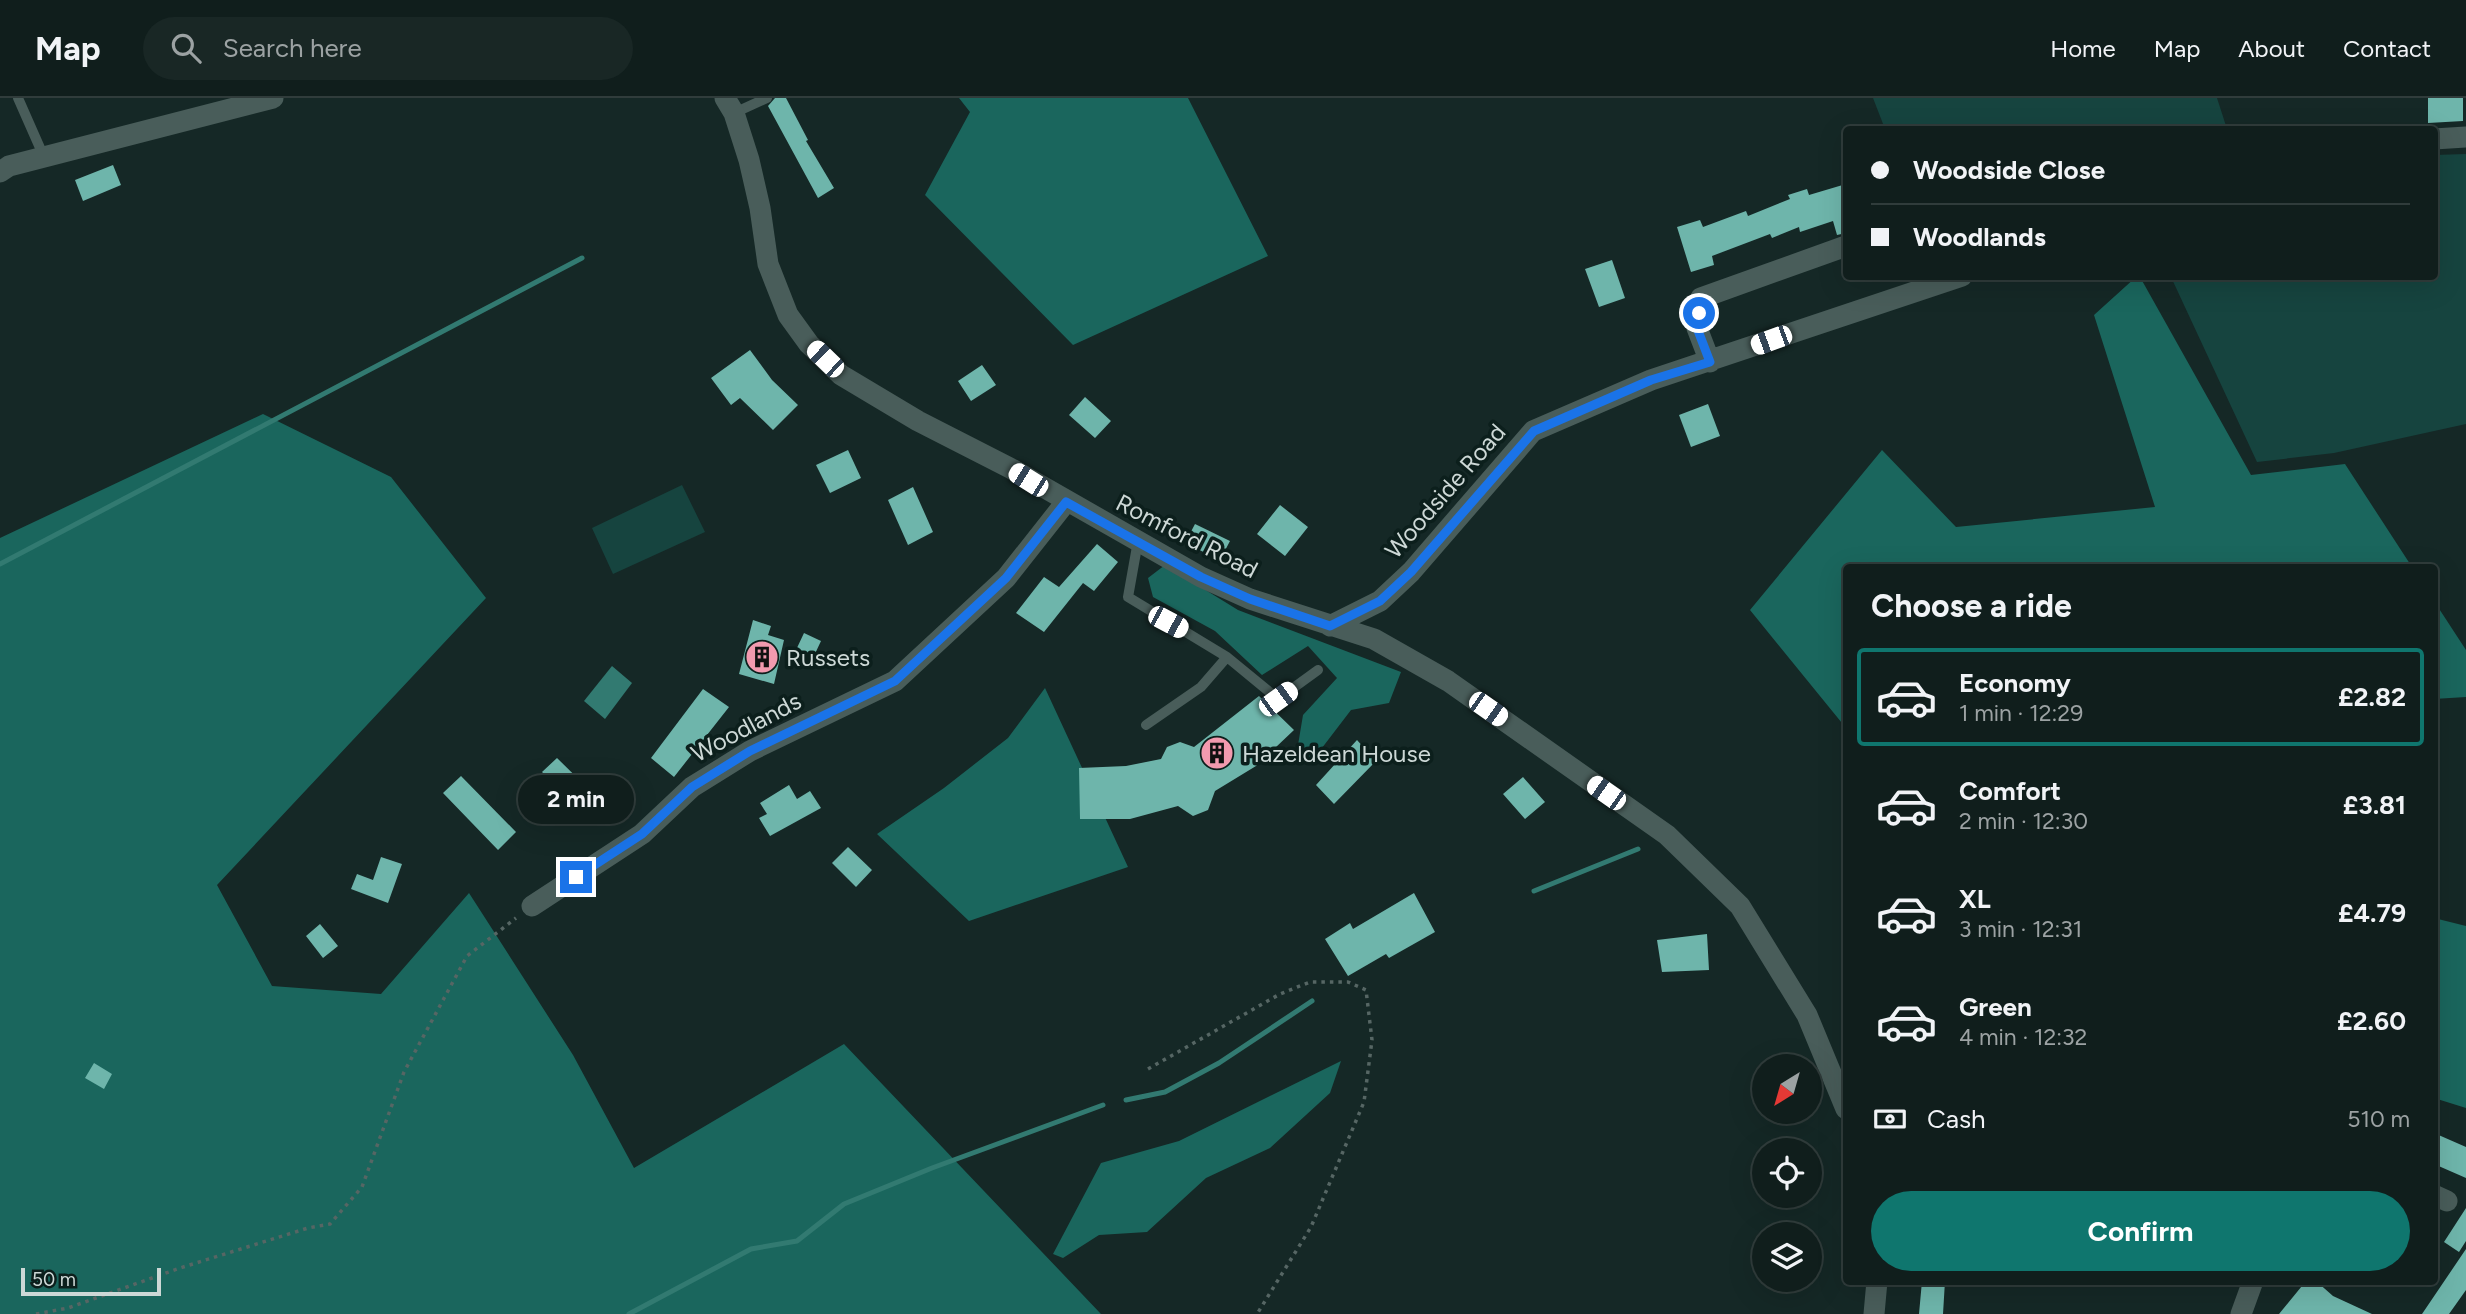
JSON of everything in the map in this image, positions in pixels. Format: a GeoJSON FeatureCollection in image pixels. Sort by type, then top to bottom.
{"type":"FeatureCollection","features":[{"type":"Feature","properties":{"kind":"street"},"geometry":{"type":"LineString","coordinates":[[0,172],[9,166],[273,98]]}},
{"type":"Feature","properties":{"kind":"street","name":"Romford Road"},"geometry":{"type":"LineString","coordinates":[[729,105],[749,160],[760,208],[768,264],[788,315],[809,344],[841,375],[918,421],[1010,468],[1201,577],[1250,599],[1374,639],[1448,681],[1667,835],[1740,906],[1807,1015],[1843,1102]]}},
{"type":"Feature","properties":{"kind":"street"},"geometry":{"type":"LineString","coordinates":[[2438,139],[2466,137]]}},
{"type":"Feature","properties":{"kind":"street"},"geometry":{"type":"LineString","coordinates":[[1710,362],[1697,328],[1701,298],[1843,247]]}},
{"type":"Feature","properties":{"kind":"street","name":"Woodside Road"},"geometry":{"type":"LineString","coordinates":[[1330,626],[1380,601],[1411,572],[1534,431],[1651,380],[1950,280]]}},
{"type":"Feature","properties":{"kind":"street","name":"Woodlands"},"geometry":{"type":"LineString","coordinates":[[533,906],[642,834],[692,787],[750,751],[895,681],[1006,578],[1066,502]]}},
{"type":"Feature","properties":{"kind":"street"},"geometry":{"type":"LineString","coordinates":[[1874,1314],[1877,1285]]}},
{"type":"Feature","properties":{"kind":"street"},"geometry":{"type":"LineString","coordinates":[[2241,1314],[2252,1285]]}},
{"type":"Feature","properties":{"kind":"lane"},"geometry":{"type":"LineString","coordinates":[[18,98],[44,157]]}},
{"type":"Feature","properties":{"kind":"lane"},"geometry":{"type":"LineString","coordinates":[[729,105],[767,98]]}},
{"type":"Feature","properties":{"kind":"lane"},"geometry":{"type":"LineString","coordinates":[[1138,541],[1128,597],[1227,657],[1278,699],[1318,670]]}},
{"type":"Feature","properties":{"kind":"lane"},"geometry":{"type":"LineString","coordinates":[[1146,725],[1201,687],[1227,657]]}},
{"type":"Feature","properties":{"kind":"path"},"geometry":{"type":"LineString","coordinates":[[36,1314],[68,1308],[180,1268],[308,1228],[330,1224],[362,1186],[404,1072],[467,956],[533,906]]}},
{"type":"Feature","properties":{"kind":"path"},"geometry":{"type":"LineString","coordinates":[[1148,1069],[1280,994],[1310,982],[1348,982],[1366,990],[1372,1040],[1364,1102],[1311,1227],[1257,1314]]}},
{"type":"Feature","properties":{"kind":"shaded area"},"geometry":{"type":"Polygon","coordinates":[[[959,98],[1188,98],[1268,256],[1073,345],[925,195],[970,112],[959,98]]]}},
{"type":"Feature","properties":{"kind":"shaded area"},"geometry":{"type":"Polygon","coordinates":[[[1873,98],[2217,98],[2226,126],[1884,126],[1873,98]]]}},
{"type":"Feature","properties":{"kind":"shaded area"},"geometry":{"type":"Polygon","coordinates":[[[2466,154],[2466,424],[2334,453],[2257,462],[2172,280],[2438,280],[2438,155],[2466,154]]]}},
{"type":"Feature","properties":{"kind":"shaded area"},"geometry":{"type":"Polygon","coordinates":[[[2133,280],[2142,280],[2251,475],[2345,464],[2410,564],[1843,564],[1843,724],[1750,610],[1882,450],[1956,527],[2155,507],[2094,315],[2133,280]]]}},
{"type":"Feature","properties":{"kind":"shaded area"},"geometry":{"type":"Polygon","coordinates":[[[263,414],[391,477],[486,598],[217,885],[272,986],[381,994],[469,893],[573,1055],[634,1168],[844,1044],[1101,1314],[0,1314],[0,538],[263,414]]]}},
{"type":"Feature","properties":{"kind":"shaded area"},"geometry":{"type":"Polygon","coordinates":[[[682,485],[705,532],[613,574],[592,528],[682,485]]]}},
{"type":"Feature","properties":{"kind":"shaded area"},"geometry":{"type":"Polygon","coordinates":[[[1165,565],[1238,610],[1401,672],[1389,703],[1351,710],[1312,761],[1296,757],[1303,715],[1337,678],[1308,646],[1262,675],[1215,631],[1153,597],[1148,578],[1165,565]]]}},
{"type":"Feature","properties":{"kind":"shaded area"},"geometry":{"type":"Polygon","coordinates":[[[2438,607],[2466,650],[2466,697],[2438,699],[2438,607]]]}},
{"type":"Feature","properties":{"kind":"shaded area"},"geometry":{"type":"Polygon","coordinates":[[[612,666],[632,683],[605,719],[584,701],[612,666]]]}},
{"type":"Feature","properties":{"kind":"shaded area"},"geometry":{"type":"Polygon","coordinates":[[[1045,688],[1128,867],[969,921],[877,834],[944,788],[1008,738],[1045,688]]]}},
{"type":"Feature","properties":{"kind":"shaded area"},"geometry":{"type":"Polygon","coordinates":[[[2438,919],[2466,926],[2466,1108],[2438,1099],[2438,919]]]}},
{"type":"Feature","properties":{"kind":"shaded area"},"geometry":{"type":"Polygon","coordinates":[[[1341,1061],[1330,1093],[1270,1148],[1206,1178],[1147,1232],[1099,1235],[1063,1258],[1053,1254],[1101,1163],[1179,1141],[1341,1061]]]}},
{"type":"Feature","properties":{"kind":"building"},"geometry":{"type":"Polygon","coordinates":[[[775,98],[786,98],[808,140],[806,141],[834,188],[818,198],[768,106],[775,98]]]}},
{"type":"Feature","properties":{"kind":"building"},"geometry":{"type":"Polygon","coordinates":[[[2428,98],[2463,98],[2463,121],[2428,123],[2428,98]]]}},
{"type":"Feature","properties":{"kind":"building"},"geometry":{"type":"Polygon","coordinates":[[[113,165],[121,185],[83,201],[75,180],[113,165]]]}},
{"type":"Feature","properties":{"kind":"building"},"geometry":{"type":"Polygon","coordinates":[[[1843,185],[1843,234],[1837,235],[1833,221],[1800,232],[1799,227],[1772,238],[1770,234],[1712,256],[1714,265],[1691,272],[1677,227],[1700,220],[1703,227],[1746,211],[1748,216],[1790,199],[1788,195],[1807,189],[1809,195],[1843,185]]]}},
{"type":"Feature","properties":{"kind":"building"},"geometry":{"type":"Polygon","coordinates":[[[1612,260],[1625,298],[1599,307],[1585,269],[1612,260]]]}},
{"type":"Feature","properties":{"kind":"building"},"geometry":{"type":"Polygon","coordinates":[[[750,350],[772,380],[798,405],[773,430],[740,398],[731,405],[711,378],[750,350]]]}},
{"type":"Feature","properties":{"kind":"building"},"geometry":{"type":"Polygon","coordinates":[[[982,365],[996,385],[971,401],[958,381],[982,365]]]}},
{"type":"Feature","properties":{"kind":"building"},"geometry":{"type":"Polygon","coordinates":[[[1085,397],[1111,421],[1095,438],[1069,415],[1085,397]]]}},
{"type":"Feature","properties":{"kind":"building"},"geometry":{"type":"Polygon","coordinates":[[[1708,404],[1720,436],[1691,447],[1679,415],[1708,404]]]}},
{"type":"Feature","properties":{"kind":"building"},"geometry":{"type":"Polygon","coordinates":[[[848,450],[861,478],[830,493],[816,465],[848,450]]]}},
{"type":"Feature","properties":{"kind":"building"},"geometry":{"type":"Polygon","coordinates":[[[913,487],[933,532],[908,545],[888,500],[913,487]]]}},
{"type":"Feature","properties":{"kind":"building"},"geometry":{"type":"Polygon","coordinates":[[[1280,505],[1308,527],[1285,556],[1257,534],[1280,505]]]}},
{"type":"Feature","properties":{"kind":"building"},"geometry":{"type":"Polygon","coordinates":[[[1195,524],[1230,541],[1220,560],[1185,543],[1195,524]]]}},
{"type":"Feature","properties":{"kind":"building"},"geometry":{"type":"Polygon","coordinates":[[[1097,544],[1118,562],[1094,591],[1083,583],[1044,632],[1016,613],[1044,577],[1059,587],[1097,544]]]}},
{"type":"Feature","properties":{"kind":"building","name":"Russets"},"geometry":{"type":"Polygon","coordinates":[[[753,620],[771,626],[768,635],[784,640],[774,684],[739,674],[753,620]]]}},
{"type":"Feature","properties":{"kind":"building"},"geometry":{"type":"Polygon","coordinates":[[[804,633],[821,641],[813,658],[796,650],[804,633]]]}},
{"type":"Feature","properties":{"kind":"building"},"geometry":{"type":"Polygon","coordinates":[[[703,689],[729,707],[674,777],[651,758],[703,689]]]}},
{"type":"Feature","properties":{"kind":"building","name":"Hazeldean House"},"geometry":{"type":"Polygon","coordinates":[[[1259,696],[1294,730],[1256,766],[1215,791],[1208,810],[1193,816],[1178,806],[1130,819],[1080,819],[1079,768],[1126,766],[1161,759],[1167,747],[1180,742],[1194,747],[1259,696]]]}},
{"type":"Feature","properties":{"kind":"building"},"geometry":{"type":"Polygon","coordinates":[[[1357,740],[1376,761],[1334,804],[1316,785],[1357,740]]]}},
{"type":"Feature","properties":{"kind":"building"},"geometry":{"type":"Polygon","coordinates":[[[557,758],[607,807],[593,822],[542,772],[557,758]]]}},
{"type":"Feature","properties":{"kind":"building"},"geometry":{"type":"Polygon","coordinates":[[[461,776],[516,832],[498,850],[443,793],[461,776]]]}},
{"type":"Feature","properties":{"kind":"building"},"geometry":{"type":"Polygon","coordinates":[[[1523,777],[1545,802],[1525,819],[1503,794],[1523,777]]]}},
{"type":"Feature","properties":{"kind":"building"},"geometry":{"type":"Polygon","coordinates":[[[789,785],[797,799],[810,791],[821,808],[770,836],[759,818],[767,814],[760,803],[789,785]]]}},
{"type":"Feature","properties":{"kind":"building"},"geometry":{"type":"Polygon","coordinates":[[[848,847],[872,870],[856,887],[832,863],[848,847]]]}},
{"type":"Feature","properties":{"kind":"building"},"geometry":{"type":"Polygon","coordinates":[[[381,857],[402,864],[388,903],[351,889],[357,874],[373,880],[381,857]]]}},
{"type":"Feature","properties":{"kind":"building"},"geometry":{"type":"Polygon","coordinates":[[[1414,893],[1435,932],[1389,958],[1386,954],[1348,976],[1325,939],[1350,923],[1353,929],[1414,893]]]}},
{"type":"Feature","properties":{"kind":"building"},"geometry":{"type":"Polygon","coordinates":[[[320,924],[338,946],[323,958],[306,936],[320,924]]]}},
{"type":"Feature","properties":{"kind":"building"},"geometry":{"type":"Polygon","coordinates":[[[1707,934],[1709,970],[1662,972],[1657,940],[1707,934]]]}},
{"type":"Feature","properties":{"kind":"building"},"geometry":{"type":"Polygon","coordinates":[[[94,1063],[112,1074],[104,1089],[85,1078],[94,1063]]]}},
{"type":"Feature","properties":{"kind":"building"},"geometry":{"type":"Polygon","coordinates":[[[2438,1135],[2466,1147],[2466,1178],[2438,1166],[2438,1135]]]}},
{"type":"Feature","properties":{"kind":"building"},"geometry":{"type":"Polygon","coordinates":[[[2466,1208],[2466,1241],[2459,1252],[2444,1242],[2466,1208]]]}},
{"type":"Feature","properties":{"kind":"building"},"geometry":{"type":"Polygon","coordinates":[[[2466,1249],[2466,1290],[2449,1314],[2422,1314],[2466,1249]]]}},
{"type":"Feature","properties":{"kind":"building"},"geometry":{"type":"Polygon","coordinates":[[[1922,1285],[1945,1285],[1943,1314],[1919,1314],[1922,1285]]]}},
{"type":"Feature","properties":{"kind":"building"},"geometry":{"type":"Polygon","coordinates":[[[2303,1285],[2321,1285],[2333,1296],[2372,1314],[2279,1314],[2303,1285]]]}},
{"type":"Feature","properties":{"kind":"waterway"},"geometry":{"type":"LineString","coordinates":[[0,564],[582,258]]}},
{"type":"Feature","properties":{"kind":"waterway"},"geometry":{"type":"LineString","coordinates":[[1534,891],[1638,849]]}},
{"type":"Feature","properties":{"kind":"waterway"},"geometry":{"type":"LineString","coordinates":[[1126,1100],[1165,1092],[1219,1063],[1312,1001]]}},
{"type":"Feature","properties":{"kind":"waterway"},"geometry":{"type":"LineString","coordinates":[[629,1314],[751,1249],[797,1241],[844,1204],[932,1168],[1103,1105]]}},
{"type":"Feature","properties":{"kind":"place","name":"Russets"},"geometry":{"type":"Point","coordinates":[762,657]}},
{"type":"Feature","properties":{"kind":"place","name":"Hazeldean House"},"geometry":{"type":"Point","coordinates":[1217,753]}},
{"type":"Feature","properties":{"kind":"route"},"geometry":{"type":"LineString","coordinates":[[576,877],[642,834],[692,787],[750,751],[895,681],[1006,578],[1066,502],[1201,577],[1250,599],[1330,626],[1380,601],[1411,572],[1534,431],[1651,380],[1710,362],[1697,328],[1699,313]]}}]}
